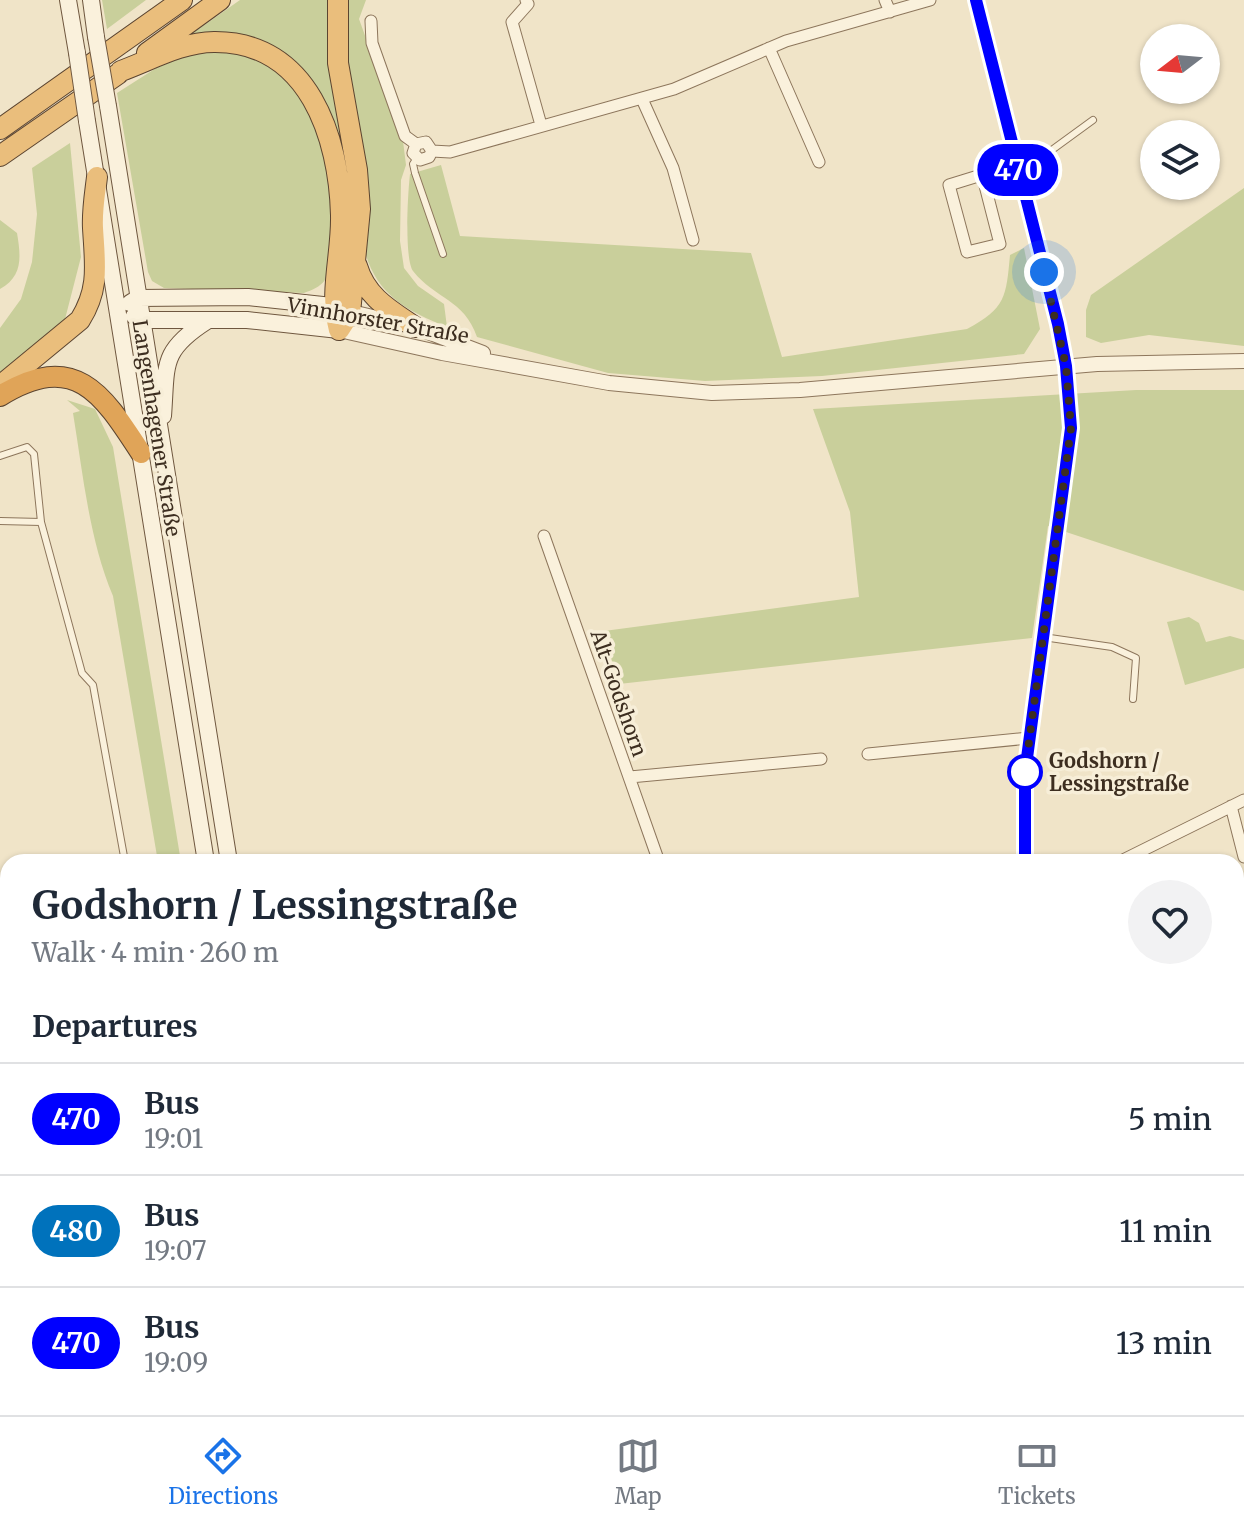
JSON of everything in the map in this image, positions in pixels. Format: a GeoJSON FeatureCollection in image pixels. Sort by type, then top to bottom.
{"type":"FeatureCollection","features":[{"type":"Feature","properties":{"kind":"highway"},"geometry":{"type":"LineString","coordinates":[[0,129],[182,0]]}},
{"type":"Feature","properties":{"kind":"highway"},"geometry":{"type":"LineString","coordinates":[[0,156],[220,0]]}},
{"type":"Feature","properties":{"kind":"highway"},"geometry":{"type":"LineString","coordinates":[[338,0],[338,63],[358,183],[357,264],[362,282],[377,301],[415,327]]}},
{"type":"Feature","properties":{"kind":"highway"},"geometry":{"type":"LineString","coordinates":[[121,71],[181,47],[214,42],[242,45],[270,57],[308,90],[324,120],[335,153],[339,187],[340,316]]}},
{"type":"Feature","properties":{"kind":"highway"},"geometry":{"type":"LineString","coordinates":[[0,386],[80,320],[89,306],[96,282],[92,226],[97,177]]}},
{"type":"Feature","properties":{"kind":"highway"},"geometry":{"type":"LineString","coordinates":[[340,316],[357,264]]}},
{"type":"Feature","properties":{"kind":"highway"},"geometry":{"type":"LineString","coordinates":[[0,396],[21,384],[41,378],[81,383],[109,403],[141,453]]}},
{"type":"Feature","properties":{"kind":"main road","name":"Langenhagener Straße"},"geometry":{"type":"LineString","coordinates":[[68,0],[205,854]]}},
{"type":"Feature","properties":{"kind":"main road","name":"Langenhagener Straße"},"geometry":{"type":"LineString","coordinates":[[91,0],[228,854]]}},
{"type":"Feature","properties":{"kind":"main road","name":"Vinnhorster Straße"},"geometry":{"type":"LineString","coordinates":[[118,309],[138,298],[248,297],[340,316]]}},
{"type":"Feature","properties":{"kind":"main road","name":"Vinnhorster Straße"},"geometry":{"type":"LineString","coordinates":[[118,309],[142,320],[340,316]]}},
{"type":"Feature","properties":{"kind":"main road"},"geometry":{"type":"LineString","coordinates":[[162,453],[168,359],[186,334],[208,320]]}},
{"type":"Feature","properties":{"kind":"street"},"geometry":{"type":"LineString","coordinates":[[526,0],[528,4],[512,22],[541,125]]}},
{"type":"Feature","properties":{"kind":"street"},"geometry":{"type":"LineString","coordinates":[[432,151],[450,152],[642,99],[695,82],[769,48],[888,6],[930,0]]}},
{"type":"Feature","properties":{"kind":"street"},"geometry":{"type":"LineString","coordinates":[[977,0],[1066,366],[1071,428],[1029,738],[1024,797],[1025,854]]}},
{"type":"Feature","properties":{"kind":"street"},"geometry":{"type":"LineString","coordinates":[[371,21],[372,43],[405,136],[416,144],[426,142],[432,151]]}},
{"type":"Feature","properties":{"kind":"street"},"geometry":{"type":"LineString","coordinates":[[769,48],[819,162]]}},
{"type":"Feature","properties":{"kind":"street"},"geometry":{"type":"LineString","coordinates":[[642,99],[673,168],[693,240]]}},
{"type":"Feature","properties":{"kind":"street"},"geometry":{"type":"LineString","coordinates":[[416,144],[413,150],[417,158],[427,159],[432,151]]}},
{"type":"Feature","properties":{"kind":"street"},"geometry":{"type":"LineString","coordinates":[[982,174],[1000,244],[967,252],[949,185],[982,174],[1017,166]]}},
{"type":"Feature","properties":{"kind":"street","name":"Vinnhorster Straße"},"geometry":{"type":"LineString","coordinates":[[340,316],[415,327],[514,364]]}},
{"type":"Feature","properties":{"kind":"street","name":"Vinnhorster Straße"},"geometry":{"type":"LineString","coordinates":[[340,316],[514,364],[653,389],[712,393],[800,390],[1066,366],[1244,361]]}},
{"type":"Feature","properties":{"kind":"street","name":"Alt-Godshorn"},"geometry":{"type":"LineString","coordinates":[[544,536],[656,854]]}},
{"type":"Feature","properties":{"kind":"street"},"geometry":{"type":"LineString","coordinates":[[868,754],[1029,738]]}},
{"type":"Feature","properties":{"kind":"street"},"geometry":{"type":"LineString","coordinates":[[630,777],[821,759]]}},
{"type":"Feature","properties":{"kind":"street"},"geometry":{"type":"LineString","coordinates":[[1135,854],[1244,800]]}},
{"type":"Feature","properties":{"kind":"street"},"geometry":{"type":"LineString","coordinates":[[1231,806],[1243,854]]}},
{"type":"Feature","properties":{"kind":"lane"},"geometry":{"type":"LineString","coordinates":[[1017,166],[1034,163],[1093,120]]}},
{"type":"Feature","properties":{"kind":"lane"},"geometry":{"type":"LineString","coordinates":[[417,158],[413,164],[415,173],[443,254]]}},
{"type":"Feature","properties":{"kind":"lane"},"geometry":{"type":"LineString","coordinates":[[0,456],[27,447],[34,454],[41,522],[82,673],[93,685],[124,854]]}},
{"type":"Feature","properties":{"kind":"lane"},"geometry":{"type":"LineString","coordinates":[[0,521],[41,522]]}},
{"type":"Feature","properties":{"kind":"lane"},"geometry":{"type":"LineString","coordinates":[[1043,637],[1112,647],[1136,658],[1133,699]]}},
{"type":"Feature","properties":{"kind":"green space"},"geometry":{"type":"Polygon","coordinates":[[[102,0],[146,0],[107,29],[102,0]]]}},
{"type":"Feature","properties":{"kind":"green space"},"geometry":{"type":"Polygon","coordinates":[[[240,0],[331,0],[349,174],[349,238],[301,70],[183,40],[240,0]]]}},
{"type":"Feature","properties":{"kind":"green space"},"geometry":{"type":"Polygon","coordinates":[[[345,0],[366,0],[359,19],[403,141],[406,165],[401,180],[400,241],[404,268],[418,286],[444,304],[447,327],[419,315],[396,300],[377,280],[365,252],[345,62],[345,0]]]}},
{"type":"Feature","properties":{"kind":"green space"},"geometry":{"type":"Polygon","coordinates":[[[216,48],[255,58],[281,73],[301,96],[317,128],[330,182],[333,249],[325,280],[304,293],[164,288],[152,281],[148,272],[117,93],[164,63],[216,48]]]}},
{"type":"Feature","properties":{"kind":"green space"},"geometry":{"type":"Polygon","coordinates":[[[70,143],[81,257],[64,323],[0,376],[0,328],[21,299],[32,262],[37,214],[32,168],[70,143]]]}},
{"type":"Feature","properties":{"kind":"green space"},"geometry":{"type":"Polygon","coordinates":[[[441,165],[460,236],[751,253],[782,357],[967,329],[990,314],[1002,300],[1010,255],[1024,248],[1040,329],[1024,354],[822,376],[705,381],[608,373],[477,337],[465,315],[413,271],[408,239],[410,174],[441,165]]]}},
{"type":"Feature","properties":{"kind":"green space"},"geometry":{"type":"Polygon","coordinates":[[[1244,188],[1244,346],[1149,335],[1101,343],[1086,337],[1086,310],[1091,295],[1244,188]]]}},
{"type":"Feature","properties":{"kind":"green space"},"geometry":{"type":"Polygon","coordinates":[[[0,220],[17,233],[19,265],[13,278],[0,289],[0,220]]]}},
{"type":"Feature","properties":{"kind":"green space"},"geometry":{"type":"Polygon","coordinates":[[[1136,390],[1244,390],[1244,591],[1048,526],[1032,638],[610,685],[612,661],[604,631],[859,597],[850,512],[813,409],[1136,390]]]}},
{"type":"Feature","properties":{"kind":"green space"},"geometry":{"type":"Polygon","coordinates":[[[67,400],[95,409],[113,447],[180,854],[157,854],[113,596],[98,552],[88,506],[73,413],[80,411],[67,400]]]}},
{"type":"Feature","properties":{"kind":"green space"},"geometry":{"type":"Polygon","coordinates":[[[1189,617],[1199,623],[1206,642],[1230,636],[1244,640],[1244,668],[1185,685],[1167,622],[1189,617]]]}},
{"type":"Feature","properties":{"kind":"bus line","name":"470"},"geometry":{"type":"LineString","coordinates":[[976,0],[1058,324],[1070,399],[1071,428],[1025,773],[1024,854]]}},
{"type":"Feature","properties":{"kind":"place","name":"Godshorn / Lessingstraße"},"geometry":{"type":"Point","coordinates":[1025,772]}},
{"type":"Feature","properties":{"kind":"route"},"geometry":{"type":"LineString","coordinates":[[1025,772],[1071,428],[1066,366],[1044,272]]}}]}
